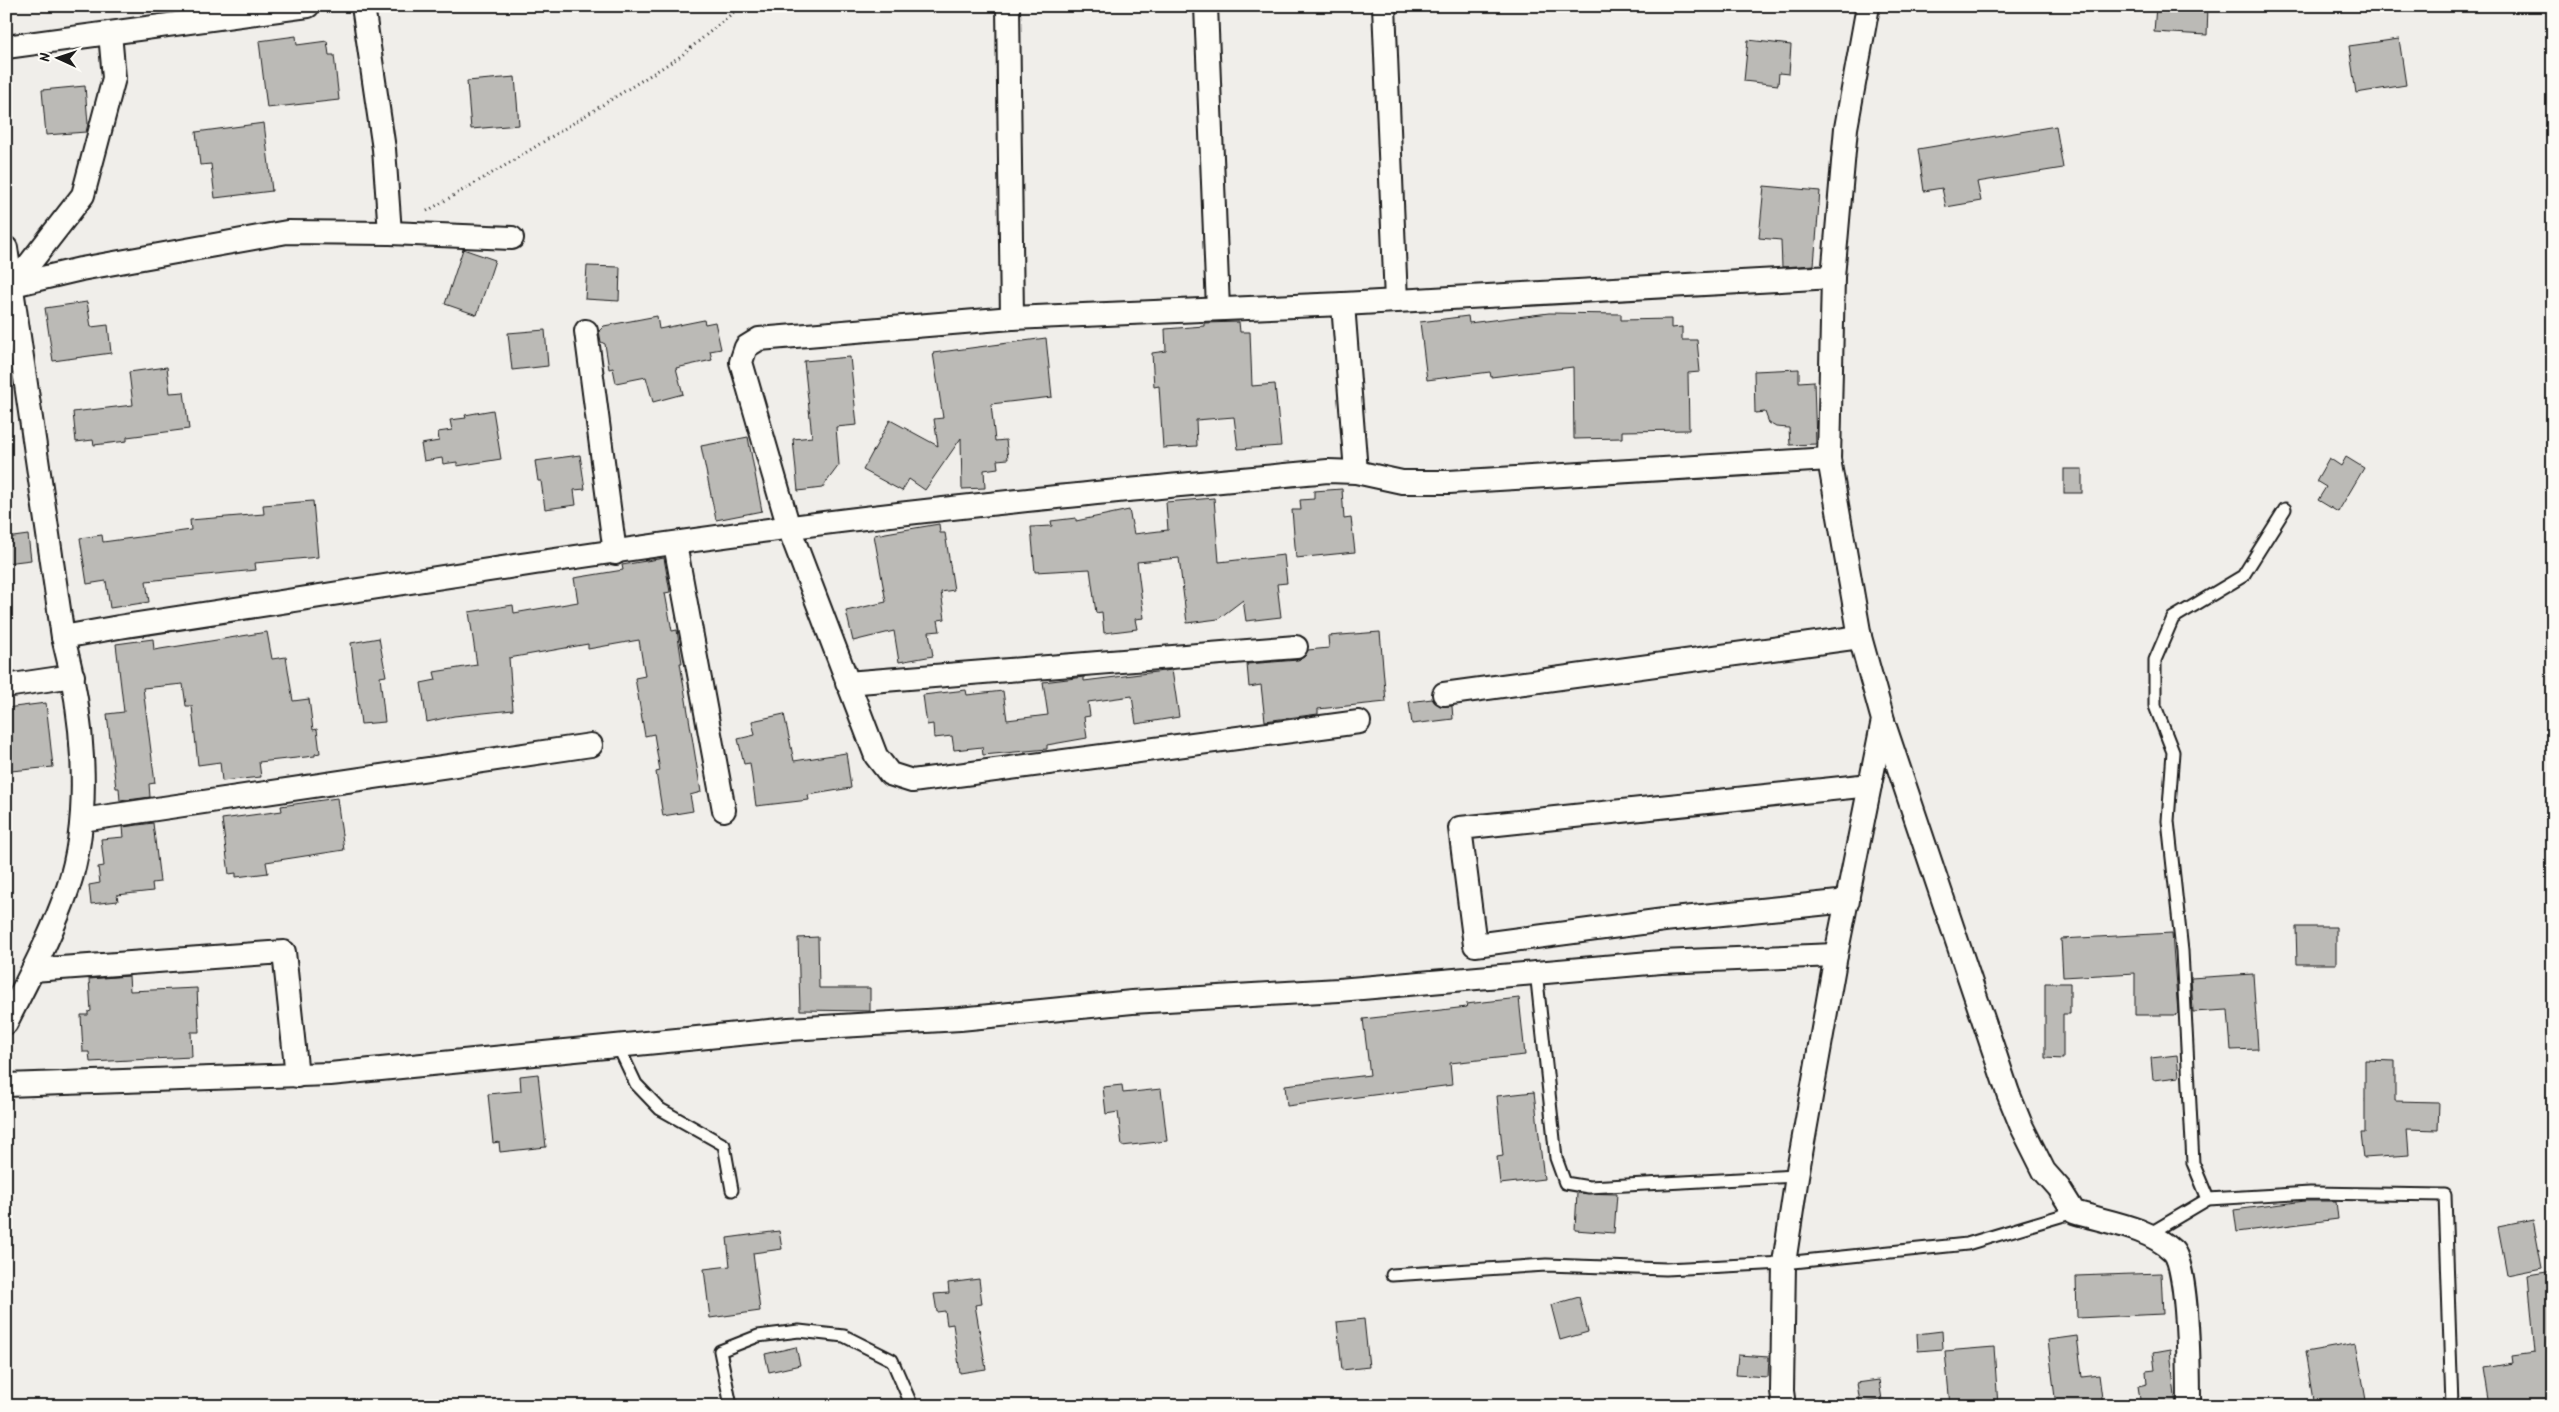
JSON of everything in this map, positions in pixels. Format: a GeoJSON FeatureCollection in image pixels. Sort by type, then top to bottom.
{"type":"FeatureCollection","features":[{"type":"Feature","properties":{"kind":"street"},"geometry":{"type":"LineString","coordinates":[[6,47],[110,33],[173,15],[308,6]]}},
{"type":"Feature","properties":{"kind":"street"},"geometry":{"type":"LineString","coordinates":[[364,6],[384,149],[390,233]]}},
{"type":"Feature","properties":{"kind":"street"},"geometry":{"type":"LineString","coordinates":[[1008,6],[1012,318]]}},
{"type":"Feature","properties":{"kind":"street"},"geometry":{"type":"LineString","coordinates":[[1206,6],[1218,309]]}},
{"type":"Feature","properties":{"kind":"street"},"geometry":{"type":"LineString","coordinates":[[1384,6],[1396,301]]}},
{"type":"Feature","properties":{"kind":"street"},"geometry":{"type":"LineString","coordinates":[[1868,6],[1846,128],[1833,277],[1828,459],[1860,637],[1882,720],[2014,1109],[2044,1171],[2059,1188],[2074,1212],[2149,1234],[2174,1252],[2184,1279],[2189,1406]]}},
{"type":"Feature","properties":{"kind":"street"},"geometry":{"type":"LineString","coordinates":[[10,286],[83,195],[114,78],[110,33]]}},
{"type":"Feature","properties":{"kind":"street"},"geometry":{"type":"LineString","coordinates":[[10,286],[81,269],[287,232],[390,233],[512,238]]}},
{"type":"Feature","properties":{"kind":"street"},"geometry":{"type":"LineString","coordinates":[[6,248],[10,286],[64,637],[73,676],[83,775],[82,820],[68,887],[33,970],[6,1023]]}},
{"type":"Feature","properties":{"kind":"street"},"geometry":{"type":"LineString","coordinates":[[1359,722],[912,781],[890,774],[876,756],[790,528],[741,362],[746,347],[759,338],[1012,318],[1343,304],[1833,277]]}},
{"type":"Feature","properties":{"kind":"street"},"geometry":{"type":"LineString","coordinates":[[1343,304],[1356,472]]}},
{"type":"Feature","properties":{"kind":"street"},"geometry":{"type":"LineString","coordinates":[[586,331],[615,553]]}},
{"type":"Feature","properties":{"kind":"street"},"geometry":{"type":"LineString","coordinates":[[64,637],[675,544],[978,505],[1328,471],[1356,472],[1402,482],[1449,482],[1828,459]]}},
{"type":"Feature","properties":{"kind":"street"},"geometry":{"type":"LineString","coordinates":[[675,544],[724,810]]}},
{"type":"Feature","properties":{"kind":"street"},"geometry":{"type":"LineString","coordinates":[[1444,694],[1860,637]]}},
{"type":"Feature","properties":{"kind":"street"},"geometry":{"type":"LineString","coordinates":[[847,683],[1296,646]]}},
{"type":"Feature","properties":{"kind":"street"},"geometry":{"type":"LineString","coordinates":[[6,686],[73,676]]}},
{"type":"Feature","properties":{"kind":"street"},"geometry":{"type":"LineString","coordinates":[[1784,1406],[1782,1391],[1784,1263],[1797,1176],[1836,955],[1882,720]]}},
{"type":"Feature","properties":{"kind":"street"},"geometry":{"type":"LineString","coordinates":[[82,820],[592,745]]}},
{"type":"Feature","properties":{"kind":"street"},"geometry":{"type":"LineString","coordinates":[[1848,901],[1664,920],[1475,945],[1460,828],[1870,785]]}},
{"type":"Feature","properties":{"kind":"street"},"geometry":{"type":"LineString","coordinates":[[33,970],[284,952],[297,1076]]}},
{"type":"Feature","properties":{"kind":"street"},"geometry":{"type":"LineString","coordinates":[[6,1085],[297,1076],[789,1029],[960,1019],[1132,1002],[1338,990],[1536,971],[1661,962],[1836,955]]}},
{"type":"Feature","properties":{"kind":"lane"},"geometry":{"type":"LineString","coordinates":[[2208,1199],[2193,1163],[2182,951],[2168,821],[2172,752],[2155,706],[2155,660],[2173,618],[2243,576],[2284,509]]}},
{"type":"Feature","properties":{"kind":"lane"},"geometry":{"type":"LineString","coordinates":[[1536,971],[1556,1158],[1565,1183],[1589,1187],[1797,1176]]}},
{"type":"Feature","properties":{"kind":"lane"},"geometry":{"type":"LineString","coordinates":[[618,1046],[636,1084],[660,1109],[724,1145],[732,1190]]}},
{"type":"Feature","properties":{"kind":"lane"},"geometry":{"type":"LineString","coordinates":[[2149,1234],[2208,1199],[2310,1193],[2445,1195],[2452,1406]]}},
{"type":"Feature","properties":{"kind":"lane"},"geometry":{"type":"LineString","coordinates":[[1392,1275],[1546,1265],[1666,1270],[1784,1263],[1967,1244],[2074,1212]]}},
{"type":"Feature","properties":{"kind":"lane"},"geometry":{"type":"LineString","coordinates":[[731,1406],[720,1351],[758,1336],[798,1331],[844,1336],[892,1360],[912,1406]]}},
{"type":"Feature","properties":{"kind":"path"},"geometry":{"type":"LineString","coordinates":[[423,213],[506,165],[681,56],[742,6]]}},
{"type":"Feature","properties":{"kind":"building"},"geometry":{"type":"Polygon","coordinates":[[[2156,6],[2208,6],[2207,35],[2154,32],[2156,6]]]}},
{"type":"Feature","properties":{"kind":"building"},"geometry":{"type":"Polygon","coordinates":[[[296,36],[297,45],[327,41],[329,55],[334,55],[339,100],[267,108],[259,41],[296,36]]]}},
{"type":"Feature","properties":{"kind":"building"},"geometry":{"type":"Polygon","coordinates":[[[2399,39],[2406,85],[2356,93],[2349,46],[2399,39]]]}},
{"type":"Feature","properties":{"kind":"building"},"geometry":{"type":"Polygon","coordinates":[[[1748,40],[1791,45],[1789,74],[1779,73],[1778,85],[1744,81],[1748,40]]]}},
{"type":"Feature","properties":{"kind":"building"},"geometry":{"type":"Polygon","coordinates":[[[515,77],[519,125],[471,129],[467,81],[515,77]]]}},
{"type":"Feature","properties":{"kind":"building"},"geometry":{"type":"Polygon","coordinates":[[[85,86],[88,124],[86,132],[46,135],[42,90],[85,86]]]}},
{"type":"Feature","properties":{"kind":"building"},"geometry":{"type":"Polygon","coordinates":[[[264,123],[272,191],[215,198],[211,164],[200,165],[196,132],[264,123]]]}},
{"type":"Feature","properties":{"kind":"building"},"geometry":{"type":"Polygon","coordinates":[[[2056,126],[2063,168],[1977,182],[1981,201],[1946,207],[1942,188],[1924,191],[1918,149],[2056,126]]]}},
{"type":"Feature","properties":{"kind":"building"},"geometry":{"type":"Polygon","coordinates":[[[1764,186],[1820,191],[1814,265],[1782,267],[1781,240],[1759,238],[1764,186]]]}},
{"type":"Feature","properties":{"kind":"building"},"geometry":{"type":"Polygon","coordinates":[[[463,249],[495,260],[477,315],[445,304],[463,249]]]}},
{"type":"Feature","properties":{"kind":"building"},"geometry":{"type":"Polygon","coordinates":[[[587,266],[620,267],[619,301],[585,299],[587,266]]]}},
{"type":"Feature","properties":{"kind":"building"},"geometry":{"type":"Polygon","coordinates":[[[87,302],[91,327],[108,325],[111,353],[53,361],[45,308],[87,302]]]}},
{"type":"Feature","properties":{"kind":"building"},"geometry":{"type":"Polygon","coordinates":[[[1549,313],[1621,314],[1621,320],[1671,319],[1671,328],[1682,327],[1682,340],[1697,340],[1700,372],[1688,373],[1689,430],[1622,431],[1622,438],[1574,439],[1573,367],[1491,377],[1490,372],[1427,380],[1420,322],[1468,316],[1469,323],[1549,313]]]}},
{"type":"Feature","properties":{"kind":"building"},"geometry":{"type":"Polygon","coordinates":[[[657,316],[659,329],[704,320],[705,324],[715,322],[721,349],[710,351],[712,360],[676,368],[683,394],[653,402],[646,377],[616,383],[613,368],[609,369],[605,344],[601,342],[599,331],[604,326],[657,316]]]}},
{"type":"Feature","properties":{"kind":"building"},"geometry":{"type":"Polygon","coordinates":[[[1239,322],[1240,332],[1250,332],[1252,386],[1275,384],[1281,446],[1238,449],[1234,417],[1196,420],[1197,446],[1163,448],[1159,386],[1154,387],[1152,353],[1166,351],[1165,329],[1204,326],[1204,323],[1239,322]]]}},
{"type":"Feature","properties":{"kind":"building"},"geometry":{"type":"Polygon","coordinates":[[[545,330],[548,366],[512,370],[508,333],[545,330]]]}},
{"type":"Feature","properties":{"kind":"building"},"geometry":{"type":"Polygon","coordinates":[[[1046,338],[1052,397],[991,404],[995,441],[1006,440],[1008,459],[997,460],[998,468],[984,470],[985,488],[962,489],[961,438],[925,490],[909,479],[902,491],[863,470],[890,420],[938,446],[934,419],[943,418],[933,353],[1046,338]]]}},
{"type":"Feature","properties":{"kind":"building"},"geometry":{"type":"Polygon","coordinates":[[[850,357],[857,425],[836,427],[839,465],[822,488],[798,491],[793,439],[812,437],[804,361],[850,357]]]}},
{"type":"Feature","properties":{"kind":"building"},"geometry":{"type":"Polygon","coordinates":[[[167,367],[170,393],[184,392],[189,429],[127,437],[127,441],[94,445],[93,440],[76,442],[73,412],[133,405],[129,372],[167,367]]]}},
{"type":"Feature","properties":{"kind":"building"},"geometry":{"type":"Polygon","coordinates":[[[1799,369],[1799,382],[1814,381],[1816,444],[1790,445],[1789,428],[1776,427],[1769,423],[1765,412],[1755,413],[1754,371],[1799,369]]]}},
{"type":"Feature","properties":{"kind":"building"},"geometry":{"type":"Polygon","coordinates":[[[493,410],[501,459],[457,466],[457,462],[443,464],[442,458],[424,461],[421,444],[439,441],[438,432],[452,430],[450,420],[466,418],[465,415],[493,410]]]}},
{"type":"Feature","properties":{"kind":"building"},"geometry":{"type":"Polygon","coordinates":[[[748,437],[762,511],[716,520],[701,446],[748,437]]]}},
{"type":"Feature","properties":{"kind":"building"},"geometry":{"type":"Polygon","coordinates":[[[580,455],[585,489],[574,490],[576,505],[545,509],[541,481],[538,481],[535,461],[580,455]]]}},
{"type":"Feature","properties":{"kind":"building"},"geometry":{"type":"Polygon","coordinates":[[[2346,457],[2364,468],[2338,512],[2318,500],[2326,487],[2316,481],[2329,458],[2341,466],[2346,457]]]}},
{"type":"Feature","properties":{"kind":"building"},"geometry":{"type":"Polygon","coordinates":[[[2064,469],[2082,469],[2082,493],[2064,493],[2064,469]]]}},
{"type":"Feature","properties":{"kind":"building"},"geometry":{"type":"Polygon","coordinates":[[[1342,489],[1344,519],[1351,518],[1355,552],[1296,558],[1292,510],[1301,510],[1300,500],[1314,499],[1314,491],[1342,489]]]}},
{"type":"Feature","properties":{"kind":"building"},"geometry":{"type":"Polygon","coordinates":[[[1214,498],[1219,562],[1284,555],[1287,583],[1277,584],[1281,617],[1246,621],[1243,600],[1218,619],[1187,623],[1179,558],[1137,562],[1144,618],[1135,619],[1137,629],[1104,633],[1102,612],[1096,613],[1090,569],[1035,572],[1031,527],[1052,526],[1051,521],[1076,518],[1076,521],[1129,510],[1134,534],[1168,530],[1166,502],[1214,498]]]}},
{"type":"Feature","properties":{"kind":"building"},"geometry":{"type":"Polygon","coordinates":[[[313,501],[318,557],[255,563],[256,570],[146,581],[149,602],[110,608],[106,581],[87,584],[80,538],[102,535],[103,542],[191,530],[190,520],[264,514],[263,505],[313,501]]]}},
{"type":"Feature","properties":{"kind":"building"},"geometry":{"type":"Polygon","coordinates":[[[939,524],[940,533],[945,533],[954,590],[941,592],[945,619],[938,620],[940,631],[929,632],[933,656],[899,662],[894,631],[853,641],[846,611],[886,602],[874,535],[939,524]]]}},
{"type":"Feature","properties":{"kind":"building"},"geometry":{"type":"Polygon","coordinates":[[[28,535],[31,560],[6,563],[6,538],[28,535]]]}},
{"type":"Feature","properties":{"kind":"building"},"geometry":{"type":"Polygon","coordinates":[[[664,558],[670,592],[665,593],[672,631],[677,630],[682,663],[680,663],[701,792],[690,795],[693,811],[663,816],[656,772],[660,771],[654,734],[645,736],[635,678],[645,676],[639,640],[588,649],[588,644],[509,658],[513,710],[454,716],[427,722],[421,683],[436,680],[434,672],[477,665],[469,612],[513,605],[514,613],[578,602],[574,578],[623,570],[622,565],[664,558]]]}},
{"type":"Feature","properties":{"kind":"building"},"geometry":{"type":"Polygon","coordinates":[[[267,632],[272,659],[286,657],[293,701],[309,699],[313,730],[317,729],[320,753],[315,754],[315,756],[259,762],[261,777],[222,781],[220,762],[198,765],[192,706],[186,706],[183,684],[143,688],[155,783],[149,784],[150,797],[120,801],[119,788],[116,788],[107,714],[124,712],[116,644],[153,639],[154,650],[267,632]]]}},
{"type":"Feature","properties":{"kind":"building"},"geometry":{"type":"Polygon","coordinates":[[[1380,632],[1386,702],[1318,709],[1318,714],[1265,721],[1261,685],[1249,687],[1247,664],[1298,660],[1304,657],[1308,650],[1329,648],[1328,636],[1380,632]]]}},
{"type":"Feature","properties":{"kind":"building"},"geometry":{"type":"Polygon","coordinates":[[[379,638],[386,676],[380,677],[385,722],[361,724],[351,643],[379,638]]]}},
{"type":"Feature","properties":{"kind":"building"},"geometry":{"type":"Polygon","coordinates":[[[1172,670],[1179,717],[1136,724],[1132,696],[1088,702],[1090,716],[1084,717],[1087,738],[1047,745],[1047,749],[983,755],[982,747],[954,750],[952,736],[934,738],[933,724],[927,725],[923,695],[966,690],[967,695],[1003,691],[1007,720],[1048,715],[1043,682],[1084,677],[1084,681],[1172,670]]]}},
{"type":"Feature","properties":{"kind":"building"},"geometry":{"type":"Polygon","coordinates":[[[1432,699],[1440,706],[1452,706],[1453,719],[1412,724],[1409,702],[1432,699]]]}},
{"type":"Feature","properties":{"kind":"building"},"geometry":{"type":"Polygon","coordinates":[[[46,703],[53,767],[11,771],[6,708],[46,703]]]}},
{"type":"Feature","properties":{"kind":"building"},"geometry":{"type":"Polygon","coordinates":[[[784,714],[794,761],[846,753],[851,788],[808,795],[809,800],[756,806],[750,763],[744,764],[738,739],[755,735],[752,721],[784,714]]]}},
{"type":"Feature","properties":{"kind":"building"},"geometry":{"type":"Polygon","coordinates":[[[337,798],[344,850],[266,862],[268,873],[236,877],[236,873],[229,874],[222,819],[282,811],[281,806],[337,798]]]}},
{"type":"Feature","properties":{"kind":"building"},"geometry":{"type":"Polygon","coordinates":[[[153,823],[160,882],[152,883],[153,891],[117,895],[118,901],[91,904],[89,885],[100,883],[98,867],[104,866],[101,839],[124,837],[123,827],[153,823]]]}},
{"type":"Feature","properties":{"kind":"building"},"geometry":{"type":"Polygon","coordinates":[[[2296,927],[2336,927],[2336,964],[2297,964],[2296,927]]]}},
{"type":"Feature","properties":{"kind":"building"},"geometry":{"type":"Polygon","coordinates":[[[2172,933],[2178,1013],[2175,1015],[2135,1015],[2135,973],[2063,977],[2061,939],[2172,933]]]}},
{"type":"Feature","properties":{"kind":"building"},"geometry":{"type":"Polygon","coordinates":[[[818,937],[819,988],[870,988],[870,1011],[800,1010],[798,938],[818,937]]]}},
{"type":"Feature","properties":{"kind":"building"},"geometry":{"type":"Polygon","coordinates":[[[2253,974],[2258,1049],[2231,1050],[2228,1010],[2193,1012],[2191,978],[2253,974]]]}},
{"type":"Feature","properties":{"kind":"building"},"geometry":{"type":"Polygon","coordinates":[[[129,976],[130,991],[197,988],[199,1032],[191,1032],[192,1057],[90,1062],[89,1052],[83,1052],[81,1015],[88,1015],[88,1012],[91,1011],[89,979],[129,976]]]}},
{"type":"Feature","properties":{"kind":"building"},"geometry":{"type":"Polygon","coordinates":[[[2045,983],[2070,983],[2070,1014],[2063,1014],[2063,1059],[2045,1058],[2045,983]]]}},
{"type":"Feature","properties":{"kind":"building"},"geometry":{"type":"Polygon","coordinates":[[[1519,998],[1525,1055],[1450,1063],[1452,1085],[1287,1106],[1285,1085],[1370,1075],[1363,1019],[1467,1007],[1466,1004],[1519,998]]]}},
{"type":"Feature","properties":{"kind":"building"},"geometry":{"type":"Polygon","coordinates":[[[2177,1055],[2179,1077],[2153,1080],[2151,1058],[2177,1055]]]}},
{"type":"Feature","properties":{"kind":"building"},"geometry":{"type":"Polygon","coordinates":[[[2365,1060],[2395,1061],[2395,1101],[2439,1102],[2438,1130],[2407,1129],[2409,1155],[2364,1158],[2361,1133],[2365,1133],[2365,1060]]]}},
{"type":"Feature","properties":{"kind":"building"},"geometry":{"type":"Polygon","coordinates":[[[538,1074],[546,1147],[500,1152],[499,1142],[493,1143],[488,1094],[521,1091],[520,1076],[538,1074]]]}},
{"type":"Feature","properties":{"kind":"building"},"geometry":{"type":"Polygon","coordinates":[[[1122,1085],[1123,1093],[1161,1089],[1167,1141],[1122,1146],[1118,1112],[1106,1114],[1103,1087],[1122,1085]]]}},
{"type":"Feature","properties":{"kind":"building"},"geometry":{"type":"Polygon","coordinates":[[[1534,1092],[1544,1179],[1500,1184],[1497,1157],[1503,1156],[1497,1096],[1534,1092]]]}},
{"type":"Feature","properties":{"kind":"building"},"geometry":{"type":"Polygon","coordinates":[[[1577,1193],[1617,1194],[1614,1233],[1575,1230],[1577,1193]]]}},
{"type":"Feature","properties":{"kind":"building"},"geometry":{"type":"Polygon","coordinates":[[[2305,1201],[2336,1201],[2338,1219],[2237,1232],[2234,1210],[2305,1201]]]}},
{"type":"Feature","properties":{"kind":"building"},"geometry":{"type":"Polygon","coordinates":[[[2533,1220],[2542,1268],[2507,1275],[2498,1227],[2533,1220]]]}},
{"type":"Feature","properties":{"kind":"building"},"geometry":{"type":"Polygon","coordinates":[[[779,1231],[782,1249],[753,1253],[760,1311],[710,1318],[704,1269],[730,1266],[727,1238],[779,1231]]]}},
{"type":"Feature","properties":{"kind":"building"},"geometry":{"type":"Polygon","coordinates":[[[2553,1271],[2553,1406],[2491,1406],[2485,1368],[2513,1363],[2512,1356],[2535,1353],[2528,1275],[2553,1271]]]}},
{"type":"Feature","properties":{"kind":"building"},"geometry":{"type":"Polygon","coordinates":[[[2161,1273],[2163,1314],[2077,1318],[2076,1276],[2161,1273]]]}},
{"type":"Feature","properties":{"kind":"building"},"geometry":{"type":"Polygon","coordinates":[[[979,1279],[982,1304],[975,1305],[986,1369],[960,1373],[953,1324],[947,1325],[945,1311],[937,1312],[934,1294],[949,1293],[948,1283],[979,1279]]]}},
{"type":"Feature","properties":{"kind":"building"},"geometry":{"type":"Polygon","coordinates":[[[1579,1297],[1588,1332],[1560,1340],[1551,1305],[1579,1297]]]}},
{"type":"Feature","properties":{"kind":"building"},"geometry":{"type":"Polygon","coordinates":[[[1364,1319],[1369,1367],[1342,1370],[1337,1322],[1364,1319]]]}},
{"type":"Feature","properties":{"kind":"building"},"geometry":{"type":"Polygon","coordinates":[[[1942,1331],[1943,1349],[1918,1351],[1917,1334],[1942,1331]]]}},
{"type":"Feature","properties":{"kind":"building"},"geometry":{"type":"Polygon","coordinates":[[[2077,1336],[2082,1377],[2099,1375],[2103,1406],[2056,1406],[2048,1340],[2077,1336]]]}},
{"type":"Feature","properties":{"kind":"building"},"geometry":{"type":"Polygon","coordinates":[[[2356,1343],[2367,1406],[2314,1406],[2305,1352],[2356,1343]]]}},
{"type":"Feature","properties":{"kind":"building"},"geometry":{"type":"Polygon","coordinates":[[[796,1347],[800,1365],[769,1372],[765,1354],[796,1347]]]}},
{"type":"Feature","properties":{"kind":"building"},"geometry":{"type":"Polygon","coordinates":[[[1994,1347],[1998,1406],[1950,1406],[1945,1351],[1994,1347]]]}},
{"type":"Feature","properties":{"kind":"building"},"geometry":{"type":"Polygon","coordinates":[[[2170,1350],[2176,1406],[2141,1406],[2138,1386],[2147,1384],[2146,1371],[2155,1370],[2153,1353],[2170,1350]]]}},
{"type":"Feature","properties":{"kind":"building"},"geometry":{"type":"Polygon","coordinates":[[[1738,1355],[1769,1357],[1768,1377],[1736,1375],[1738,1355]]]}},
{"type":"Feature","properties":{"kind":"building"},"geometry":{"type":"Polygon","coordinates":[[[1879,1380],[1882,1400],[1860,1403],[1857,1383],[1879,1380]]]}}]}
